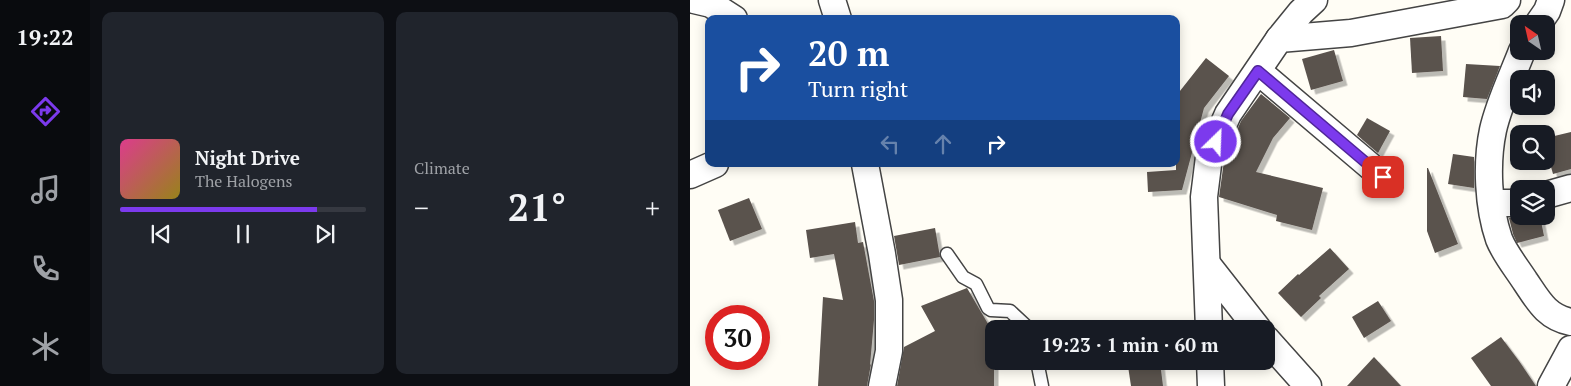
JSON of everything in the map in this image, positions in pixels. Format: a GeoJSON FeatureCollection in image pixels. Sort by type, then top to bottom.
{"type":"FeatureCollection","features":[{"type":"Feature","properties":{"kind":"street"},"geometry":{"type":"LineString","coordinates":[[694,0],[711,4],[728,15]]}},
{"type":"Feature","properties":{"kind":"street"},"geometry":{"type":"LineString","coordinates":[[832,0],[837,15]]}},
{"type":"Feature","properties":{"kind":"street"},"geometry":{"type":"LineString","coordinates":[[1209,320],[1204,197],[1209,157],[1228,114],[1278,39],[1314,0]]}},
{"type":"Feature","properties":{"kind":"street"},"geometry":{"type":"LineString","coordinates":[[1278,39],[1351,33],[1502,5],[1507,0]]}},
{"type":"Feature","properties":{"kind":"street"},"geometry":{"type":"LineString","coordinates":[[1544,15],[1551,0]]}},
{"type":"Feature","properties":{"kind":"street"},"geometry":{"type":"LineString","coordinates":[[1518,60],[1493,130],[1488,170],[1493,217],[1500,240],[1510,258],[1545,310],[1561,320],[1571,322]]}},
{"type":"Feature","properties":{"kind":"street"},"geometry":{"type":"LineString","coordinates":[[1258,71],[1383,177]]}},
{"type":"Feature","properties":{"kind":"street"},"geometry":{"type":"LineString","coordinates":[[690,175],[708,167]]}},
{"type":"Feature","properties":{"kind":"street"},"geometry":{"type":"LineString","coordinates":[[866,167],[889,300],[889,351],[882,386]]}},
{"type":"Feature","properties":{"kind":"street"},"geometry":{"type":"LineString","coordinates":[[1555,192],[1571,188]]}},
{"type":"Feature","properties":{"kind":"street"},"geometry":{"type":"LineString","coordinates":[[1492,203],[1510,203]]}},
{"type":"Feature","properties":{"kind":"street"},"geometry":{"type":"LineString","coordinates":[[1207,264],[1251,320]]}},
{"type":"Feature","properties":{"kind":"street"},"geometry":{"type":"LineString","coordinates":[[1275,349],[1308,386]]}},
{"type":"Feature","properties":{"kind":"street"},"geometry":{"type":"LineString","coordinates":[[1551,386],[1571,349]]}},
{"type":"Feature","properties":{"kind":"street"},"geometry":{"type":"LineString","coordinates":[[1211,370],[1212,386]]}},
{"type":"Feature","properties":{"kind":"lane"},"geometry":{"type":"LineString","coordinates":[[947,254],[963,277],[976,284],[988,308],[991,310],[1010,311],[1020,320]]}},
{"type":"Feature","properties":{"kind":"lane"},"geometry":{"type":"LineString","coordinates":[[1039,370],[1042,386]]}},
{"type":"Feature","properties":{"kind":"building"},"geometry":{"type":"Polygon","coordinates":[[[1441,36],[1443,71],[1412,73],[1410,38],[1441,36]]]}},
{"type":"Feature","properties":{"kind":"building"},"geometry":{"type":"Polygon","coordinates":[[[1334,50],[1343,81],[1311,90],[1302,59],[1334,50]]]}},
{"type":"Feature","properties":{"kind":"building"},"geometry":{"type":"Polygon","coordinates":[[[1206,58],[1229,76],[1204,108],[1182,190],[1148,192],[1147,172],[1176,170],[1176,167],[1180,167],[1180,91],[1206,58]]]}},
{"type":"Feature","properties":{"kind":"building"},"geometry":{"type":"Polygon","coordinates":[[[1466,64],[1500,66],[1487,99],[1463,97],[1466,64]]]}},
{"type":"Feature","properties":{"kind":"building"},"geometry":{"type":"Polygon","coordinates":[[[1261,94],[1290,118],[1273,138],[1256,172],[1323,188],[1312,230],[1276,221],[1277,215],[1219,197],[1224,161],[1241,121],[1261,94]]]}},
{"type":"Feature","properties":{"kind":"building"},"geometry":{"type":"Polygon","coordinates":[[[1367,118],[1390,131],[1378,153],[1357,135],[1367,118]]]}},
{"type":"Feature","properties":{"kind":"building"},"geometry":{"type":"Polygon","coordinates":[[[1571,132],[1571,169],[1553,174],[1552,170],[1555,170],[1555,136],[1571,132]]]}},
{"type":"Feature","properties":{"kind":"building"},"geometry":{"type":"Polygon","coordinates":[[[1453,154],[1474,157],[1474,188],[1448,184],[1453,154]]]}},
{"type":"Feature","properties":{"kind":"building"},"geometry":{"type":"Polygon","coordinates":[[[1427,168],[1458,244],[1435,253],[1427,231],[1427,168]]]}},
{"type":"Feature","properties":{"kind":"building"},"geometry":{"type":"Polygon","coordinates":[[[749,198],[762,229],[730,241],[718,210],[749,198]]]}},
{"type":"Feature","properties":{"kind":"building"},"geometry":{"type":"Polygon","coordinates":[[[855,222],[858,243],[863,242],[874,301],[871,364],[867,386],[818,386],[823,297],[843,300],[834,254],[810,258],[806,230],[855,222]]]}},
{"type":"Feature","properties":{"kind":"building"},"geometry":{"type":"Polygon","coordinates":[[[1511,225],[1542,225],[1544,236],[1517,243],[1511,225]]]}},
{"type":"Feature","properties":{"kind":"building"},"geometry":{"type":"Polygon","coordinates":[[[935,228],[940,257],[899,265],[894,236],[935,228]]]}},
{"type":"Feature","properties":{"kind":"building"},"geometry":{"type":"Polygon","coordinates":[[[1330,248],[1349,269],[1319,296],[1321,298],[1301,317],[1278,293],[1330,248]]]}},
{"type":"Feature","properties":{"kind":"building"},"geometry":{"type":"Polygon","coordinates":[[[967,288],[986,320],[985,370],[994,370],[994,386],[897,386],[904,347],[935,331],[921,306],[967,288]]]}},
{"type":"Feature","properties":{"kind":"building"},"geometry":{"type":"Polygon","coordinates":[[[1378,301],[1391,321],[1364,338],[1352,317],[1378,301]]]}},
{"type":"Feature","properties":{"kind":"building"},"geometry":{"type":"Polygon","coordinates":[[[1501,337],[1536,386],[1491,386],[1471,358],[1501,337]]]}},
{"type":"Feature","properties":{"kind":"building"},"geometry":{"type":"Polygon","coordinates":[[[1374,357],[1401,386],[1347,386],[1374,357]]]}},
{"type":"Feature","properties":{"kind":"building"},"geometry":{"type":"Polygon","coordinates":[[[1129,370],[1161,370],[1163,386],[1131,386],[1129,370]]]}},
{"type":"Feature","properties":{"kind":"route"},"geometry":{"type":"LineString","coordinates":[[1216,142],[1228,114],[1258,71],[1383,177]]}}]}
